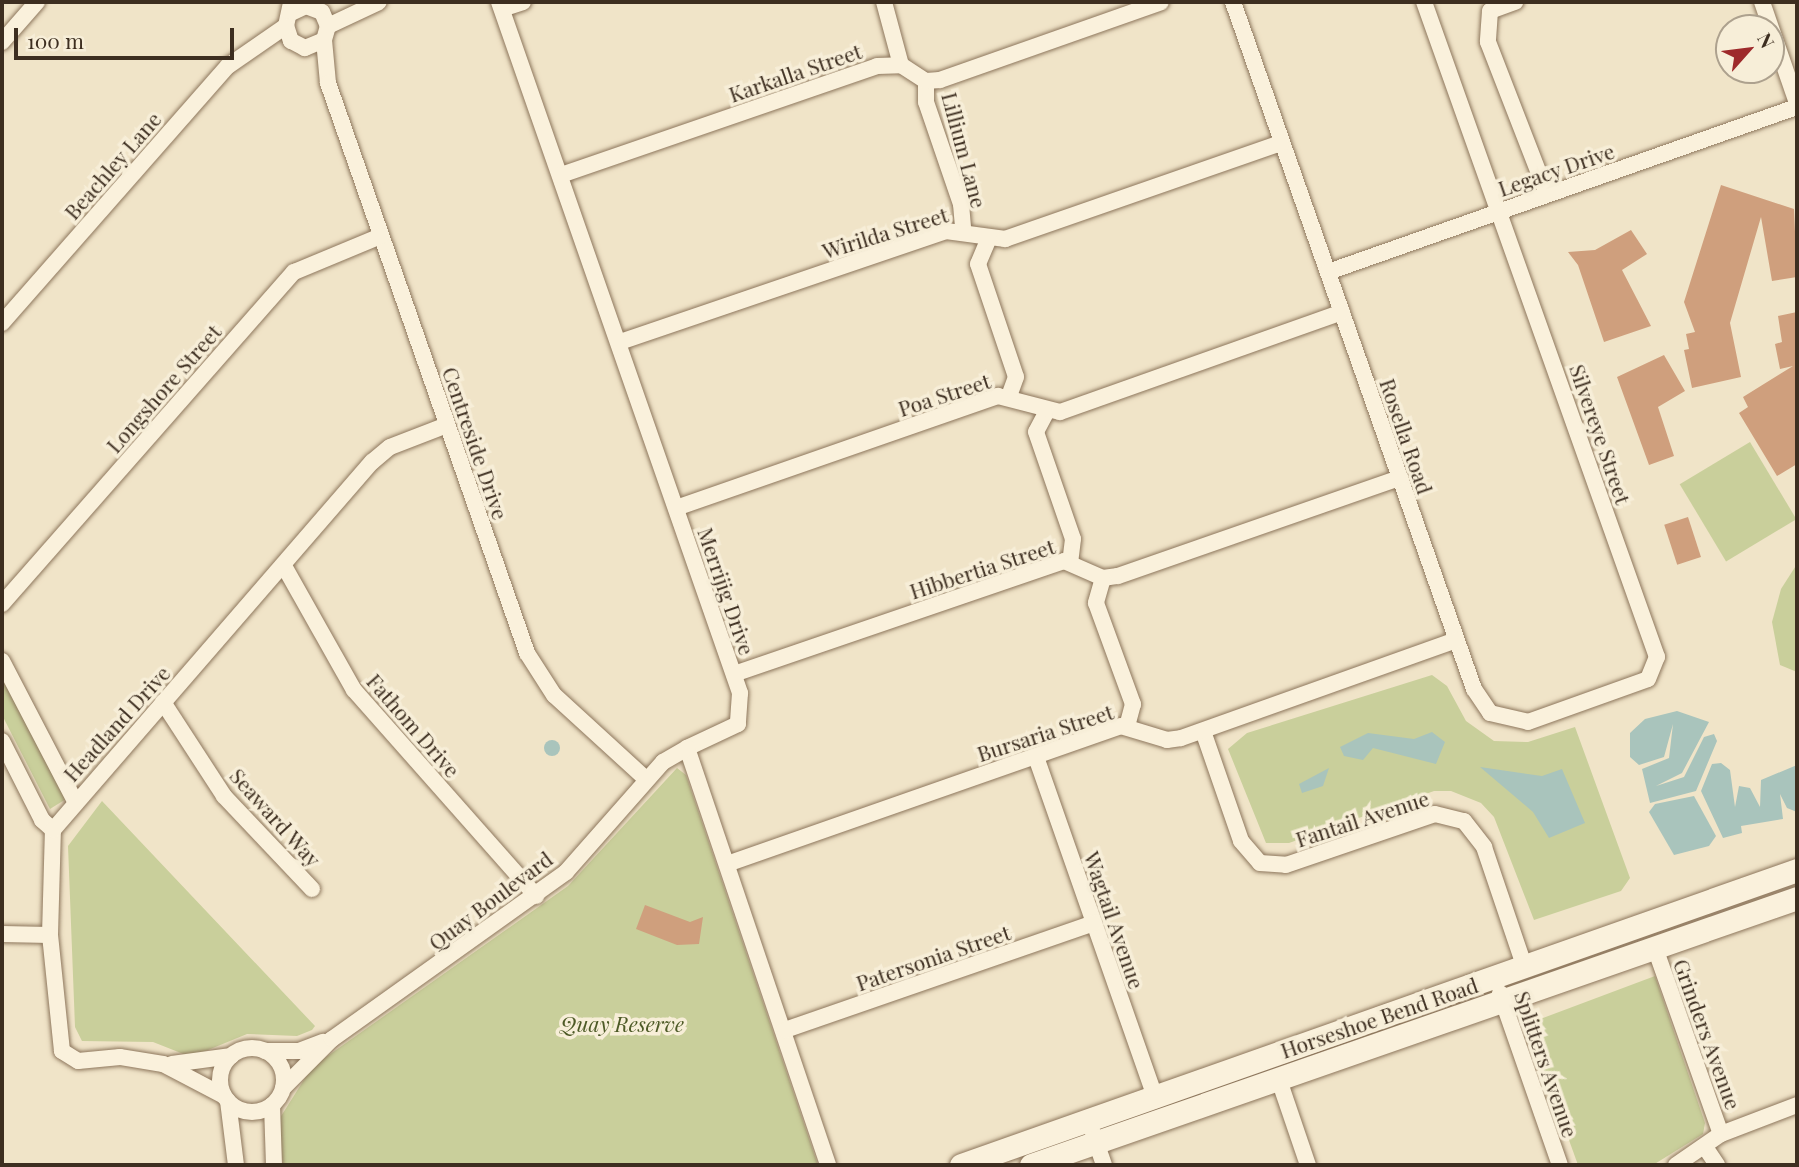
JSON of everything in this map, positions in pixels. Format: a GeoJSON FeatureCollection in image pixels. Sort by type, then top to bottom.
{"type":"FeatureCollection","features":[{"type":"Feature","properties":{"kind":"street"},"geometry":{"type":"LineString","coordinates":[[2,42],[37,2]]}},
{"type":"Feature","properties":{"kind":"street"},"geometry":{"type":"LineString","coordinates":[[293,26],[379,2]]}},
{"type":"Feature","properties":{"kind":"street"},"geometry":{"type":"LineString","coordinates":[[500,5],[523,2]]}},
{"type":"Feature","properties":{"kind":"street"},"geometry":{"type":"LineString","coordinates":[[884,2],[901,65],[926,81],[1161,2]]}},
{"type":"Feature","properties":{"kind":"street","name":"Rosella Road"},"geometry":{"type":"LineString","coordinates":[[1233,2],[1456,640],[1481,704],[1514,722],[1560,712],[1655,672]]}},
{"type":"Feature","properties":{"kind":"street","name":"Silvereye Street"},"geometry":{"type":"LineString","coordinates":[[1424,2],[1657,657],[1655,672]]}},
{"type":"Feature","properties":{"kind":"street"},"geometry":{"type":"LineString","coordinates":[[1515,2],[1485,6],[1488,42],[1547,194]]}},
{"type":"Feature","properties":{"kind":"street"},"geometry":{"type":"LineString","coordinates":[[1762,2],[1797,105]]}},
{"type":"Feature","properties":{"kind":"street","name":"Merrijig Drive"},"geometry":{"type":"LineString","coordinates":[[500,5],[620,342],[744,705],[738,724],[687,748]]}},
{"type":"Feature","properties":{"kind":"street"},"geometry":{"type":"LineString","coordinates":[[293,26],[320,18]]}},
{"type":"Feature","properties":{"kind":"street","name":"Centreside Drive"},"geometry":{"type":"LineString","coordinates":[[320,18],[328,83],[537,673],[646,779]]}},
{"type":"Feature","properties":{"kind":"street","name":"Centreside Drive"},"geometry":{"type":"LineString","coordinates":[[293,26],[328,83]]}},
{"type":"Feature","properties":{"kind":"street","name":"Beachley Lane"},"geometry":{"type":"LineString","coordinates":[[2,323],[228,66],[261,43],[293,26]]}},
{"type":"Feature","properties":{"kind":"street","name":"Karkalla Street"},"geometry":{"type":"LineString","coordinates":[[561,175],[877,66],[901,65]]}},
{"type":"Feature","properties":{"kind":"street","name":"Lillium Lane"},"geometry":{"type":"LineString","coordinates":[[926,81],[926,102],[961,204],[963,229]]}},
{"type":"Feature","properties":{"kind":"street","name":"Legacy Drive"},"geometry":{"type":"LineString","coordinates":[[1328,272],[1797,105]]}},
{"type":"Feature","properties":{"kind":"street","name":"Wirilda Street"},"geometry":{"type":"LineString","coordinates":[[620,342],[963,229],[989,238],[1005,239],[1281,143]]}},
{"type":"Feature","properties":{"kind":"street","name":"Longshore Street"},"geometry":{"type":"LineString","coordinates":[[2,604],[294,272],[381,236]]}},
{"type":"Feature","properties":{"kind":"street"},"geometry":{"type":"LineString","coordinates":[[989,238],[978,264],[1016,377],[1009,396]]}},
{"type":"Feature","properties":{"kind":"street"},"geometry":{"type":"LineString","coordinates":[[1070,562],[1073,539],[1035,432],[1046,413],[1342,312]]}},
{"type":"Feature","properties":{"kind":"street","name":"Poa Street"},"geometry":{"type":"LineString","coordinates":[[676,508],[1009,396],[1046,413]]}},
{"type":"Feature","properties":{"kind":"street","name":"Headland Drive"},"geometry":{"type":"LineString","coordinates":[[53,830],[381,454],[447,425]]}},
{"type":"Feature","properties":{"kind":"street"},"geometry":{"type":"LineString","coordinates":[[1127,726],[1133,704],[1096,603],[1103,578],[1400,478]]}},
{"type":"Feature","properties":{"kind":"street","name":"Hibbertia Street"},"geometry":{"type":"LineString","coordinates":[[734,674],[1070,562],[1103,578]]}},
{"type":"Feature","properties":{"kind":"street","name":"Fathom Drive"},"geometry":{"type":"LineString","coordinates":[[284,566],[354,690],[536,896]]}},
{"type":"Feature","properties":{"kind":"street","name":"Bursaria Street"},"geometry":{"type":"LineString","coordinates":[[727,864],[1127,726],[1167,740],[1203,732],[1456,640]]}},
{"type":"Feature","properties":{"kind":"street"},"geometry":{"type":"LineString","coordinates":[[2,661],[75,802]]}},
{"type":"Feature","properties":{"kind":"street","name":"Seaward Way"},"geometry":{"type":"LineString","coordinates":[[163,702],[224,796],[312,889]]}},
{"type":"Feature","properties":{"kind":"street","name":"Fantail Avenue"},"geometry":{"type":"LineString","coordinates":[[1203,732],[1241,841],[1260,863],[1286,865],[1435,814],[1464,821],[1484,847],[1524,965]]}},
{"type":"Feature","properties":{"kind":"street"},"geometry":{"type":"LineString","coordinates":[[2,741],[42,820],[53,830],[50,935],[62,1051],[78,1061],[120,1057],[163,1064],[197,1065],[231,1056]]}},
{"type":"Feature","properties":{"kind":"street"},"geometry":{"type":"LineString","coordinates":[[687,748],[785,1030],[828,1165]]}},
{"type":"Feature","properties":{"kind":"street","name":"Quay Boulevard"},"geometry":{"type":"LineString","coordinates":[[272,1105],[283,1088],[332,1039],[536,896],[646,779],[687,748]]}},
{"type":"Feature","properties":{"kind":"street","name":"Wagtail Avenue"},"geometry":{"type":"LineString","coordinates":[[1036,757],[1155,1097]]}},
{"type":"Feature","properties":{"kind":"street","name":"Horseshoe Bend Road"},"geometry":{"type":"LineString","coordinates":[[961,1165],[1797,870]]}},
{"type":"Feature","properties":{"kind":"street","name":"Horseshoe Bend Road"},"geometry":{"type":"LineString","coordinates":[[1031,1165],[1100,1155],[1279,1080],[1797,898]]}},
{"type":"Feature","properties":{"kind":"street","name":"Patersonia Street"},"geometry":{"type":"LineString","coordinates":[[785,1030],[1094,923]]}},
{"type":"Feature","properties":{"kind":"street"},"geometry":{"type":"LineString","coordinates":[[2,934],[50,935]]}},
{"type":"Feature","properties":{"kind":"street","name":"Grinders Avenue"},"geometry":{"type":"LineString","coordinates":[[1655,948],[1721,1134]]}},
{"type":"Feature","properties":{"kind":"street","name":"Splitters Avenue"},"geometry":{"type":"LineString","coordinates":[[1494,977],[1560,1165]]}},
{"type":"Feature","properties":{"kind":"street","name":"Quay Boulevard"},"geometry":{"type":"LineString","coordinates":[[231,1056],[247,1048],[299,1051],[332,1039]]}},
{"type":"Feature","properties":{"kind":"street"},"geometry":{"type":"LineString","coordinates":[[265,1051],[282,1070],[283,1088]]}},
{"type":"Feature","properties":{"kind":"street"},"geometry":{"type":"LineString","coordinates":[[231,1056],[221,1070],[236,1165]]}},
{"type":"Feature","properties":{"kind":"street"},"geometry":{"type":"LineString","coordinates":[[163,1064],[254,1112],[272,1105],[274,1165]]}},
{"type":"Feature","properties":{"kind":"street"},"geometry":{"type":"LineString","coordinates":[[1279,1080],[1308,1165]]}},
{"type":"Feature","properties":{"kind":"street"},"geometry":{"type":"LineString","coordinates":[[1676,1165],[1721,1134],[1797,1105]]}},
{"type":"Feature","properties":{"kind":"street"},"geometry":{"type":"LineString","coordinates":[[1089,1121],[1100,1155]]}},
{"type":"Feature","properties":{"kind":"street"},"geometry":{"type":"LineString","coordinates":[[1705,1147],[1717,1165]]}},
{"type":"Feature","properties":{"kind":"green space"},"geometry":{"type":"Polygon","coordinates":[[[1750,442],[1796,519],[1726,561],[1680,484],[1750,442]]]}},
{"type":"Feature","properties":{"kind":"green space"},"geometry":{"type":"Polygon","coordinates":[[[1797,564],[1797,672],[1780,665],[1772,622],[1781,589],[1797,564]]]}},
{"type":"Feature","properties":{"kind":"green space"},"geometry":{"type":"Polygon","coordinates":[[[2,673],[66,799],[50,809],[2,715],[2,673]]]}},
{"type":"Feature","properties":{"kind":"green space"},"geometry":{"type":"Polygon","coordinates":[[[1432,675],[1447,686],[1466,721],[1494,741],[1528,742],[1575,727],[1630,878],[1621,891],[1534,920],[1494,817],[1481,803],[1451,791],[1434,791],[1289,843],[1266,843],[1228,749],[1247,733],[1432,675]]]}},
{"type":"Feature","properties":{"kind":"green space","name":"Quay Reserve"},"geometry":{"type":"Polygon","coordinates":[[[677,768],[686,775],[818,1165],[283,1165],[278,1121],[312,1067],[568,886],[677,768]]]}},
{"type":"Feature","properties":{"kind":"green space"},"geometry":{"type":"Polygon","coordinates":[[[102,801],[315,1026],[312,1030],[297,1036],[247,1034],[191,1057],[153,1042],[82,1041],[75,1027],[68,846],[102,801]]]}},
{"type":"Feature","properties":{"kind":"green space"},"geometry":{"type":"Polygon","coordinates":[[[1655,976],[1705,1123],[1703,1134],[1653,1165],[1578,1165],[1527,1024],[1655,976]]]}},
{"type":"Feature","properties":{"kind":"water"},"geometry":{"type":"Polygon","coordinates":[[[1677,711],[1709,722],[1682,773],[1656,786],[1684,777],[1704,737],[1714,734],[1717,741],[1696,791],[1650,803],[1642,769],[1669,758],[1673,724],[1664,757],[1639,765],[1630,757],[1630,733],[1645,719],[1677,711]]]}},
{"type":"Feature","properties":{"kind":"water"},"geometry":{"type":"Polygon","coordinates":[[[1432,732],[1445,742],[1436,764],[1373,748],[1363,760],[1344,756],[1340,747],[1368,733],[1414,739],[1432,732]]]}},
{"type":"Feature","properties":{"kind":"water"},"geometry":{"type":"Polygon","coordinates":[[[552,740],[558,742],[558,754],[552,756],[546,754],[544,748],[546,742],[552,740]]]}},
{"type":"Feature","properties":{"kind":"water"},"geometry":{"type":"Polygon","coordinates":[[[1721,763],[1730,770],[1735,807],[1739,786],[1750,788],[1760,807],[1761,780],[1797,765],[1797,812],[1787,808],[1780,794],[1783,819],[1741,826],[1742,833],[1723,838],[1701,791],[1712,764],[1721,763]]]}},
{"type":"Feature","properties":{"kind":"water"},"geometry":{"type":"Polygon","coordinates":[[[1480,767],[1542,776],[1562,769],[1585,823],[1549,838],[1533,812],[1480,767]]]}},
{"type":"Feature","properties":{"kind":"water"},"geometry":{"type":"Polygon","coordinates":[[[1329,768],[1323,786],[1302,793],[1299,784],[1329,768]]]}},
{"type":"Feature","properties":{"kind":"water"},"geometry":{"type":"Polygon","coordinates":[[[1694,796],[1716,836],[1709,846],[1674,855],[1649,812],[1655,804],[1694,796]]]}},
{"type":"Feature","properties":{"kind":"building"},"geometry":{"type":"Polygon","coordinates":[[[1721,185],[1794,209],[1797,277],[1772,281],[1761,217],[1730,323],[1741,377],[1692,388],[1684,350],[1689,349],[1686,334],[1695,332],[1684,302],[1721,185]]]}},
{"type":"Feature","properties":{"kind":"building"},"geometry":{"type":"Polygon","coordinates":[[[1631,230],[1647,254],[1622,270],[1651,326],[1604,342],[1578,265],[1568,252],[1595,250],[1631,230]]]}},
{"type":"Feature","properties":{"kind":"building"},"geometry":{"type":"Polygon","coordinates":[[[1797,312],[1797,464],[1777,476],[1739,413],[1748,407],[1743,397],[1793,366],[1780,369],[1775,344],[1782,342],[1778,316],[1797,312]]]}},
{"type":"Feature","properties":{"kind":"building"},"geometry":{"type":"Polygon","coordinates":[[[1664,355],[1685,391],[1658,407],[1674,456],[1649,465],[1617,377],[1664,355]]]}},
{"type":"Feature","properties":{"kind":"building"},"geometry":{"type":"Polygon","coordinates":[[[1688,517],[1701,557],[1677,565],[1664,525],[1688,517]]]}},
{"type":"Feature","properties":{"kind":"building"},"geometry":{"type":"Polygon","coordinates":[[[645,905],[690,922],[703,917],[699,944],[677,945],[636,929],[645,905]]]}}]}
